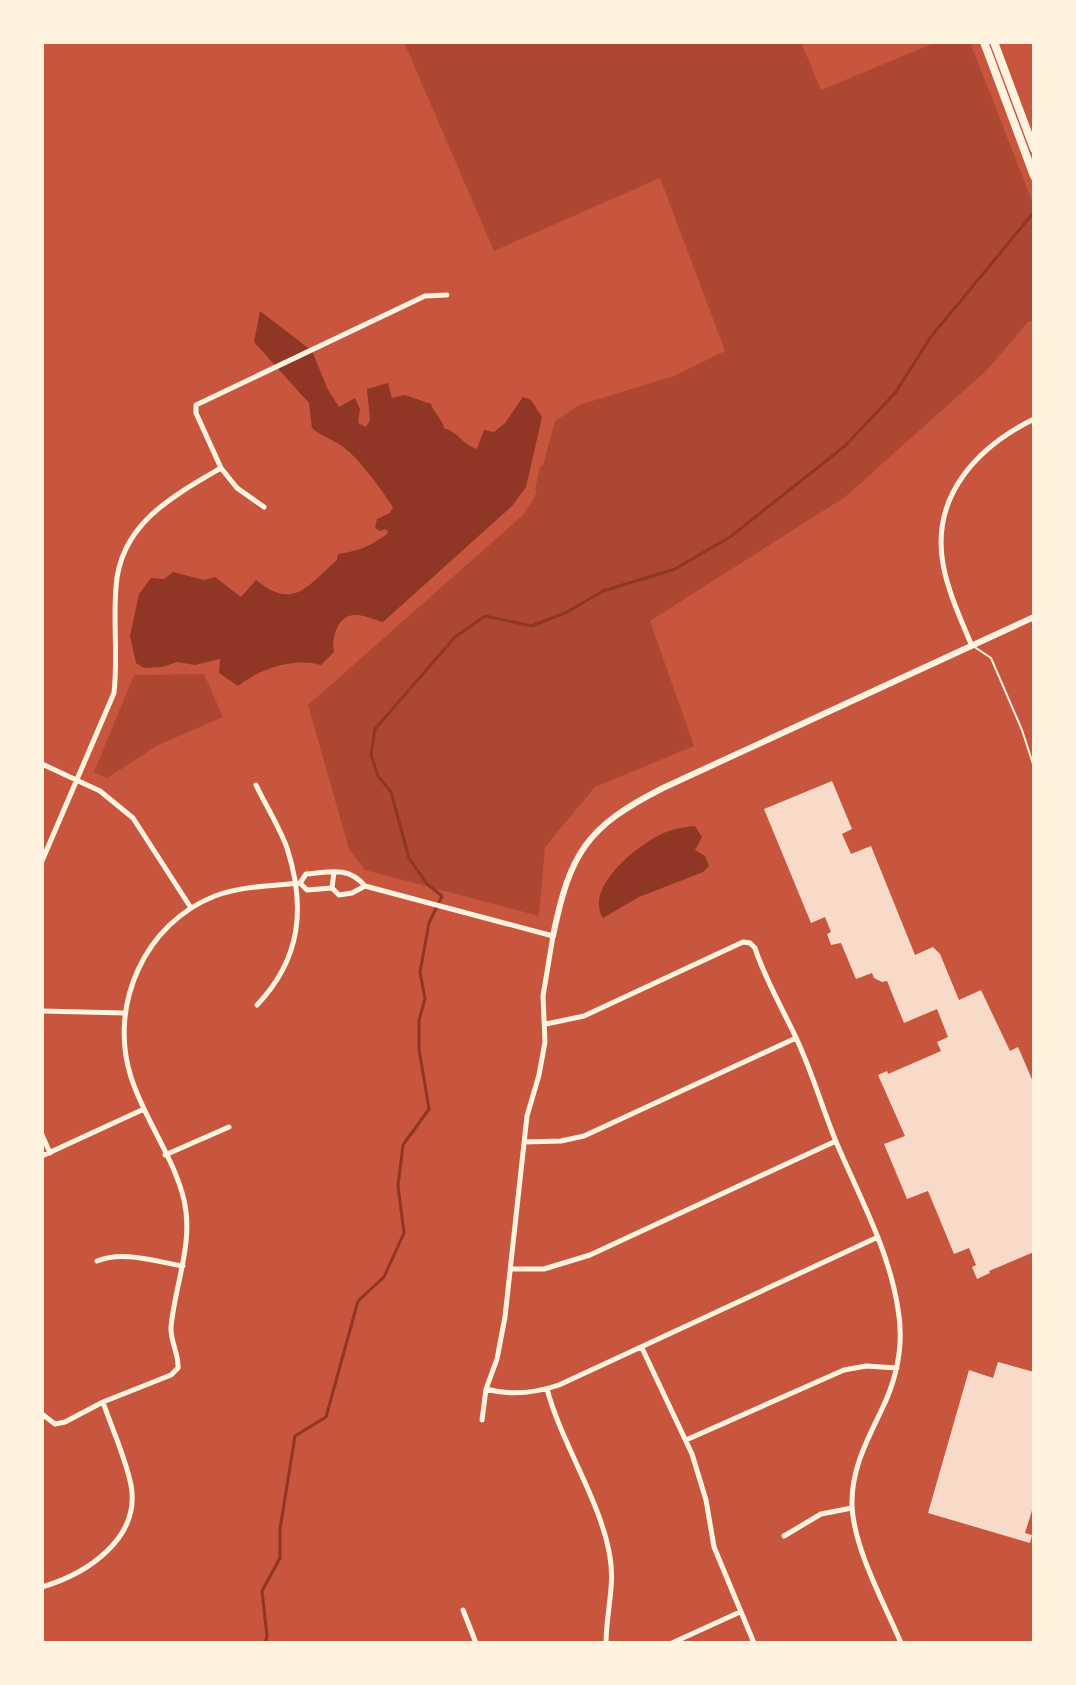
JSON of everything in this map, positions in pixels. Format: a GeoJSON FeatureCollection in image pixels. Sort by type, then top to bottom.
{"type":"FeatureCollection","features":[{"type":"Feature","properties":{"kind":"main road"},"geometry":{"type":"LineString","coordinates":[[984,42],[1034,176]]}},
{"type":"Feature","properties":{"kind":"main road"},"geometry":{"type":"LineString","coordinates":[[994,42],[1034,149]]}},
{"type":"Feature","properties":{"kind":"street"},"geometry":{"type":"LineString","coordinates":[[264,507],[237,488],[221,468],[196,413],[196,405],[205,398],[425,296],[447,295]]}},
{"type":"Feature","properties":{"kind":"street"},"geometry":{"type":"LineString","coordinates":[[972,646],[943,567],[944,516],[956,487],[973,462],[999,438],[1034,419]]}},
{"type":"Feature","properties":{"kind":"street"},"geometry":{"type":"LineString","coordinates":[[42,861],[114,693],[117,670],[115,584],[124,555],[140,525],[165,501],[221,468]]}},
{"type":"Feature","properties":{"kind":"street"},"geometry":{"type":"LineString","coordinates":[[482,1420],[486,1389],[499,1350],[512,1269],[527,1116],[542,1060],[546,1024],[543,996],[553,936],[564,885],[582,848],[610,818],[663,788],[1034,617]]}},
{"type":"Feature","properties":{"kind":"street"},"geometry":{"type":"LineString","coordinates":[[42,764],[108,796],[133,818],[191,908]]}},
{"type":"Feature","properties":{"kind":"street"},"geometry":{"type":"LineString","coordinates":[[256,785],[287,849],[297,883],[297,919],[291,957],[277,981],[257,1005]]}},
{"type":"Feature","properties":{"kind":"street"},"geometry":{"type":"LineString","coordinates":[[42,1414],[55,1424],[65,1422],[103,1402],[171,1375],[178,1368],[179,1357],[171,1330],[183,1266],[186,1213],[179,1184],[132,1081],[125,1055],[124,1013],[134,978],[167,927],[191,908],[232,891],[297,883],[306,874],[344,870],[365,886],[553,936]]}},
{"type":"Feature","properties":{"kind":"street"},"geometry":{"type":"LineString","coordinates":[[332,888],[334,872]]}},
{"type":"Feature","properties":{"kind":"street"},"geometry":{"type":"LineString","coordinates":[[297,883],[307,890],[332,888],[339,895],[365,886]]}},
{"type":"Feature","properties":{"kind":"street"},"geometry":{"type":"LineString","coordinates":[[546,1024],[584,1016],[743,942],[755,948],[812,1074],[836,1141],[878,1237],[890,1268],[899,1310],[901,1339],[897,1368],[883,1408],[860,1452],[852,1508],[864,1555],[901,1643]]}},
{"type":"Feature","properties":{"kind":"street"},"geometry":{"type":"LineString","coordinates":[[42,1011],[124,1013]]}},
{"type":"Feature","properties":{"kind":"street"},"geometry":{"type":"LineString","coordinates":[[524,1142],[561,1141],[592,1133],[796,1038]]}},
{"type":"Feature","properties":{"kind":"street"},"geometry":{"type":"LineString","coordinates":[[42,1156],[144,1109]]}},
{"type":"Feature","properties":{"kind":"street"},"geometry":{"type":"LineString","coordinates":[[165,1155],[229,1127]]}},
{"type":"Feature","properties":{"kind":"street"},"geometry":{"type":"LineString","coordinates":[[42,1135],[50,1153]]}},
{"type":"Feature","properties":{"kind":"street"},"geometry":{"type":"LineString","coordinates":[[512,1269],[544,1269],[590,1255],[836,1141]]}},
{"type":"Feature","properties":{"kind":"street"},"geometry":{"type":"LineString","coordinates":[[486,1389],[512,1393],[547,1389],[878,1237]]}},
{"type":"Feature","properties":{"kind":"street"},"geometry":{"type":"LineString","coordinates":[[97,1261],[125,1256],[183,1266]]}},
{"type":"Feature","properties":{"kind":"street"},"geometry":{"type":"LineString","coordinates":[[642,1348],[686,1440],[706,1500],[714,1547],[754,1643]]}},
{"type":"Feature","properties":{"kind":"street"},"geometry":{"type":"LineString","coordinates":[[686,1440],[844,1370],[866,1366],[897,1368]]}},
{"type":"Feature","properties":{"kind":"street"},"geometry":{"type":"LineString","coordinates":[[547,1389],[610,1554],[612,1580],[606,1643]]}},
{"type":"Feature","properties":{"kind":"street"},"geometry":{"type":"LineString","coordinates":[[42,1587],[96,1562],[119,1539],[127,1522],[132,1488],[103,1402]]}},
{"type":"Feature","properties":{"kind":"street"},"geometry":{"type":"LineString","coordinates":[[784,1536],[821,1514],[852,1508]]}},
{"type":"Feature","properties":{"kind":"street"},"geometry":{"type":"LineString","coordinates":[[463,1610],[476,1643]]}},
{"type":"Feature","properties":{"kind":"street"},"geometry":{"type":"LineString","coordinates":[[672,1643],[740,1612]]}},
{"type":"Feature","properties":{"kind":"lane"},"geometry":{"type":"LineString","coordinates":[[972,646],[991,658],[1034,767]]}},
{"type":"Feature","properties":{"kind":"shaded area"},"geometry":{"type":"Polygon","coordinates":[[[404,42],[801,42],[821,90],[937,42],[970,42],[1034,206],[1034,321],[1028,322],[987,370],[845,497],[650,621],[694,746],[595,787],[545,847],[539,916],[365,870],[349,849],[308,705],[523,515],[537,493],[535,489],[540,467],[555,421],[579,405],[674,376],[725,351],[660,178],[494,251],[404,42]]]}},
{"type":"Feature","properties":{"kind":"shaded area"},"geometry":{"type":"Polygon","coordinates":[[[260,311],[312,351],[328,390],[339,407],[355,398],[360,409],[358,423],[366,427],[370,420],[367,389],[388,383],[392,398],[405,395],[431,404],[444,428],[477,449],[484,430],[494,432],[505,423],[523,397],[531,400],[542,417],[526,487],[512,506],[383,622],[356,615],[345,618],[337,628],[334,652],[321,665],[300,663],[277,666],[256,674],[238,686],[219,673],[220,659],[195,665],[177,662],[144,668],[136,663],[130,636],[139,594],[151,578],[164,579],[173,572],[204,580],[215,577],[241,597],[256,580],[280,594],[290,594],[308,586],[337,560],[338,554],[364,547],[388,533],[386,529],[380,531],[375,528],[377,519],[390,513],[393,507],[353,456],[312,428],[309,403],[254,342],[260,311]]]}},
{"type":"Feature","properties":{"kind":"shaded area"},"geometry":{"type":"Polygon","coordinates":[[[204,674],[223,717],[158,745],[107,778],[94,772],[134,675],[204,674]]]}},
{"type":"Feature","properties":{"kind":"shaded area"},"geometry":{"type":"Polygon","coordinates":[[[695,826],[702,837],[695,850],[705,856],[709,866],[703,872],[639,897],[603,918],[599,906],[601,893],[618,866],[658,836],[695,826]]]}},
{"type":"Feature","properties":{"kind":"building"},"geometry":{"type":"Polygon","coordinates":[[[832,781],[852,829],[842,834],[851,854],[871,846],[915,955],[933,947],[940,954],[959,1000],[981,990],[1010,1051],[1018,1047],[1034,1084],[1034,1252],[977,1279],[972,1267],[976,1265],[969,1248],[954,1254],[928,1191],[907,1199],[884,1144],[905,1136],[878,1075],[887,1071],[888,1074],[941,1051],[937,1042],[948,1037],[937,1009],[904,1023],[887,981],[874,978],[872,973],[856,979],[841,943],[831,945],[827,934],[831,932],[825,917],[811,923],[764,809],[832,781]]]}},
{"type":"Feature","properties":{"kind":"building"},"geometry":{"type":"Polygon","coordinates":[[[998,1362],[1034,1372],[1034,1504],[1025,1533],[1032,1535],[1030,1543],[928,1513],[969,1370],[993,1378],[998,1362]]]}},
{"type":"Feature","properties":{"kind":"waterway"},"geometry":{"type":"LineString","coordinates":[[265,1643],[262,1591],[280,1558],[280,1529],[295,1436],[326,1417],[358,1301],[384,1277],[404,1233],[398,1186],[403,1145],[429,1109],[419,1049],[419,1020],[425,999],[420,972],[429,923],[442,896],[427,884],[409,858],[391,792],[378,776],[371,755],[375,729],[455,637],[485,616],[532,626],[567,612],[603,591],[675,569],[730,537],[845,446],[896,392],[930,338],[1034,212]]}}]}
